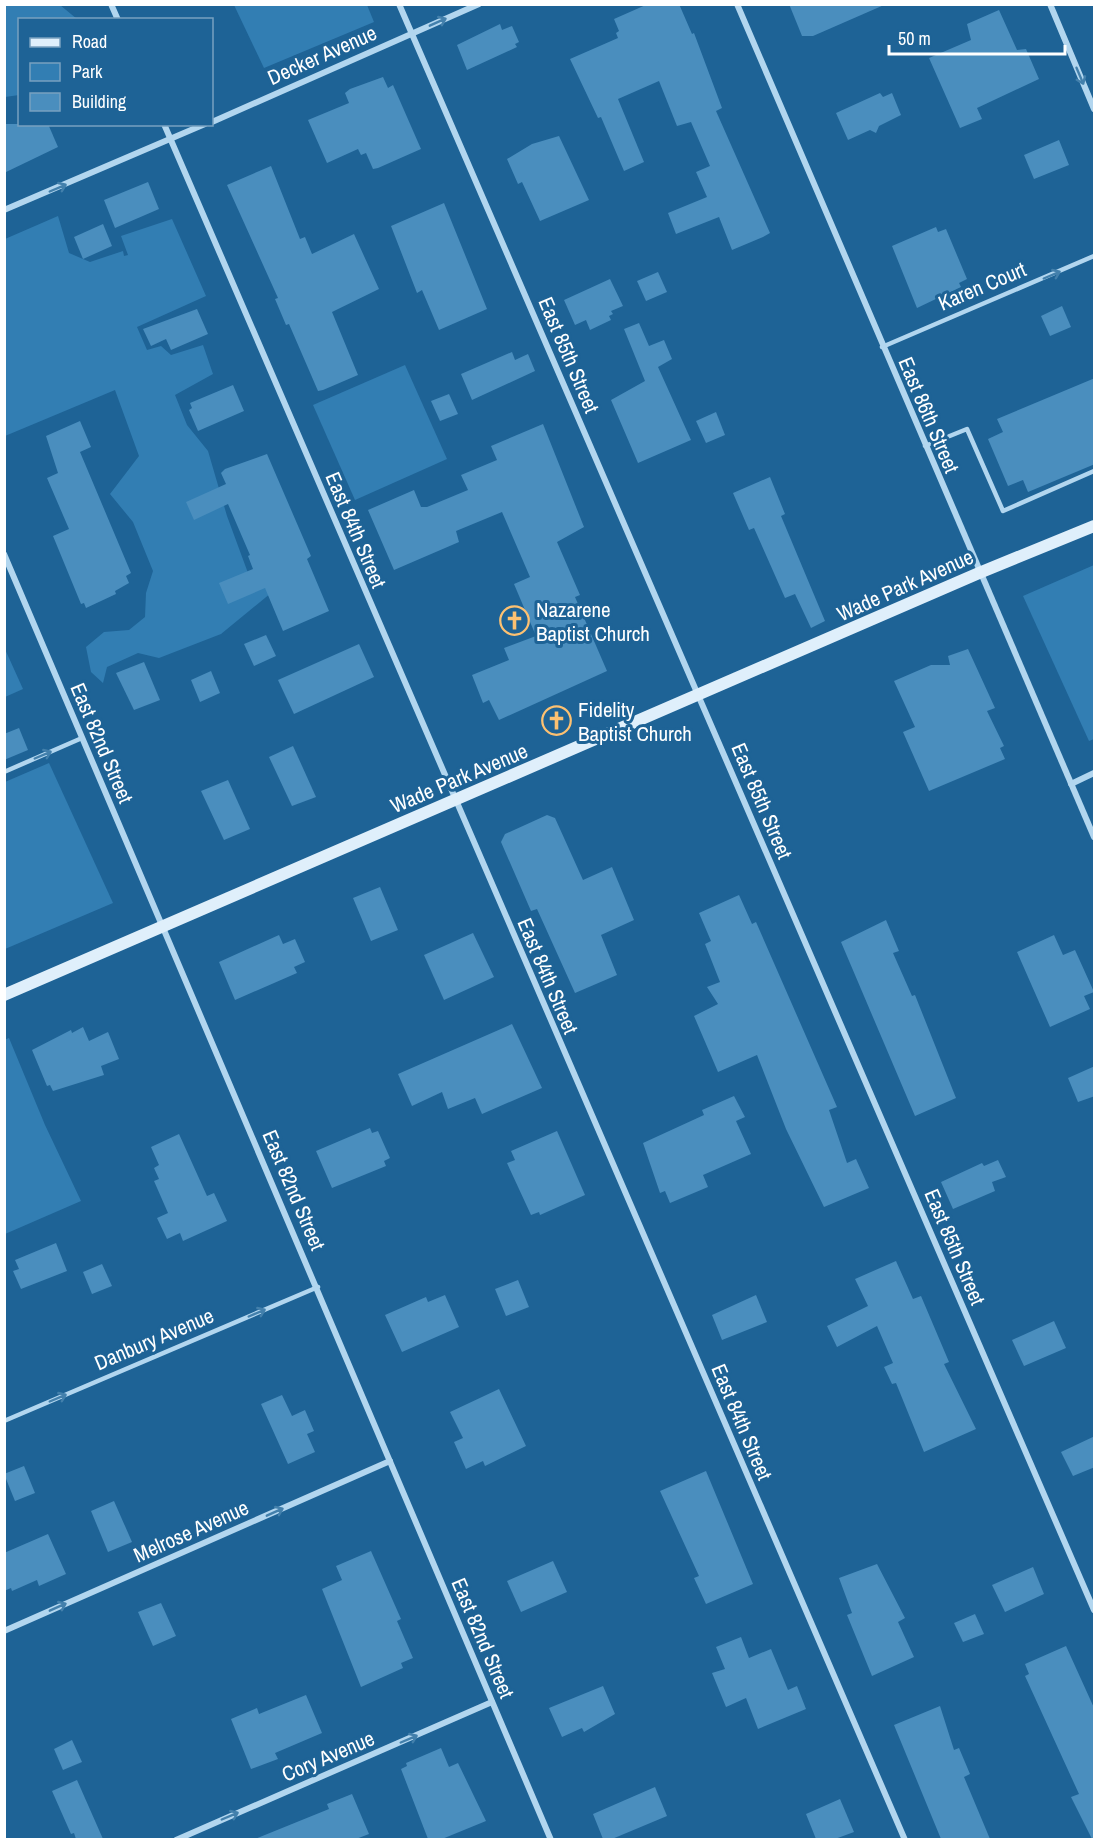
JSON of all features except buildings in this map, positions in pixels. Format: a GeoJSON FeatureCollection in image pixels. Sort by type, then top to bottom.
{"type":"FeatureCollection","features":[{"type":"Feature","properties":{"kind":"street"},"geometry":{"type":"LineString","coordinates":[[111,4],[117,18]]}},
{"type":"Feature","properties":{"kind":"street","name":"East 85th Street"},"geometry":{"type":"LineString","coordinates":[[399,4],[1095,1610]]}},
{"type":"Feature","properties":{"kind":"street","name":"Decker Avenue"},"geometry":{"type":"LineString","coordinates":[[213,122],[479,4]]}},
{"type":"Feature","properties":{"kind":"street","name":"East 86th Street"},"geometry":{"type":"LineString","coordinates":[[737,4],[979,573],[1095,837]]}},
{"type":"Feature","properties":{"kind":"street"},"geometry":{"type":"LineString","coordinates":[[1050,4],[1095,110]]}},
{"type":"Feature","properties":{"kind":"street","name":"East 84th Street"},"geometry":{"type":"LineString","coordinates":[[165,126],[454,801],[905,1839]]}},
{"type":"Feature","properties":{"kind":"street"},"geometry":{"type":"LineString","coordinates":[[4,210],[201,126]]}},
{"type":"Feature","properties":{"kind":"street","name":"Wade Park Avenue"},"geometry":{"type":"LineString","coordinates":[[4,995],[979,573],[1095,526]]}},
{"type":"Feature","properties":{"kind":"street","name":"East 82nd Street"},"geometry":{"type":"LineString","coordinates":[[4,554],[318,1287],[551,1839]]}},
{"type":"Feature","properties":{"kind":"street"},"geometry":{"type":"LineString","coordinates":[[1071,784],[1095,773]]}},
{"type":"Feature","properties":{"kind":"street","name":"Melrose Avenue"},"geometry":{"type":"LineString","coordinates":[[4,1631],[390,1461]]}},
{"type":"Feature","properties":{"kind":"street","name":"Cory Avenue"},"geometry":{"type":"LineString","coordinates":[[176,1839],[492,1702]]}},
{"type":"Feature","properties":{"kind":"lane","name":"Karen Court"},"geometry":{"type":"LineString","coordinates":[[882,347],[1095,256]]}},
{"type":"Feature","properties":{"kind":"lane"},"geometry":{"type":"LineString","coordinates":[[925,446],[967,429],[1003,511],[1095,471]]}},
{"type":"Feature","properties":{"kind":"lane"},"geometry":{"type":"LineString","coordinates":[[4,772],[82,738]]}},
{"type":"Feature","properties":{"kind":"lane","name":"Danbury Avenue"},"geometry":{"type":"LineString","coordinates":[[4,1421],[318,1287]]}},
{"type":"Feature","properties":{"kind":"green space"},"geometry":{"type":"Polygon","coordinates":[[[5,4],[60,5],[76,18],[18,18],[18,95],[5,97],[5,4]]]}},
{"type":"Feature","properties":{"kind":"green space"},"geometry":{"type":"Polygon","coordinates":[[[234,5],[367,5],[374,22],[264,68],[234,5]]]}},
{"type":"Feature","properties":{"kind":"green space"},"geometry":{"type":"Polygon","coordinates":[[[58,216],[69,253],[90,262],[123,251],[124,256],[128,255],[121,236],[172,219],[206,296],[137,327],[147,350],[161,346],[171,355],[203,345],[213,374],[175,395],[187,425],[208,451],[227,516],[248,573],[271,593],[221,634],[159,658],[138,653],[107,667],[103,683],[91,672],[86,647],[104,632],[129,630],[145,617],[146,593],[153,571],[133,522],[110,494],[139,456],[115,390],[5,436],[5,239],[58,216]]]}},
{"type":"Feature","properties":{"kind":"green space"},"geometry":{"type":"Polygon","coordinates":[[[405,365],[447,459],[355,500],[313,405],[405,365]]]}},
{"type":"Feature","properties":{"kind":"green space"},"geometry":{"type":"Polygon","coordinates":[[[1094,565],[1094,739],[1089,741],[1023,596],[1094,565]]]}},
{"type":"Feature","properties":{"kind":"green space"},"geometry":{"type":"Polygon","coordinates":[[[4,647],[23,689],[5,697],[4,697],[4,647]]]}},
{"type":"Feature","properties":{"kind":"green space"},"geometry":{"type":"Polygon","coordinates":[[[49,763],[113,903],[5,949],[5,782],[49,763]]]}},
{"type":"Feature","properties":{"kind":"green space"},"geometry":{"type":"Polygon","coordinates":[[[9,1038],[45,1125],[81,1201],[5,1234],[4,1040],[9,1038]]]}},
{"type":"Feature","properties":{"kind":"place","name":"Nazarene Baptist Church"},"geometry":{"type":"Point","coordinates":[515,621]}},
{"type":"Feature","properties":{"kind":"place","name":"Fidelity Baptist Church"},"geometry":{"type":"Point","coordinates":[557,721]}}]}
